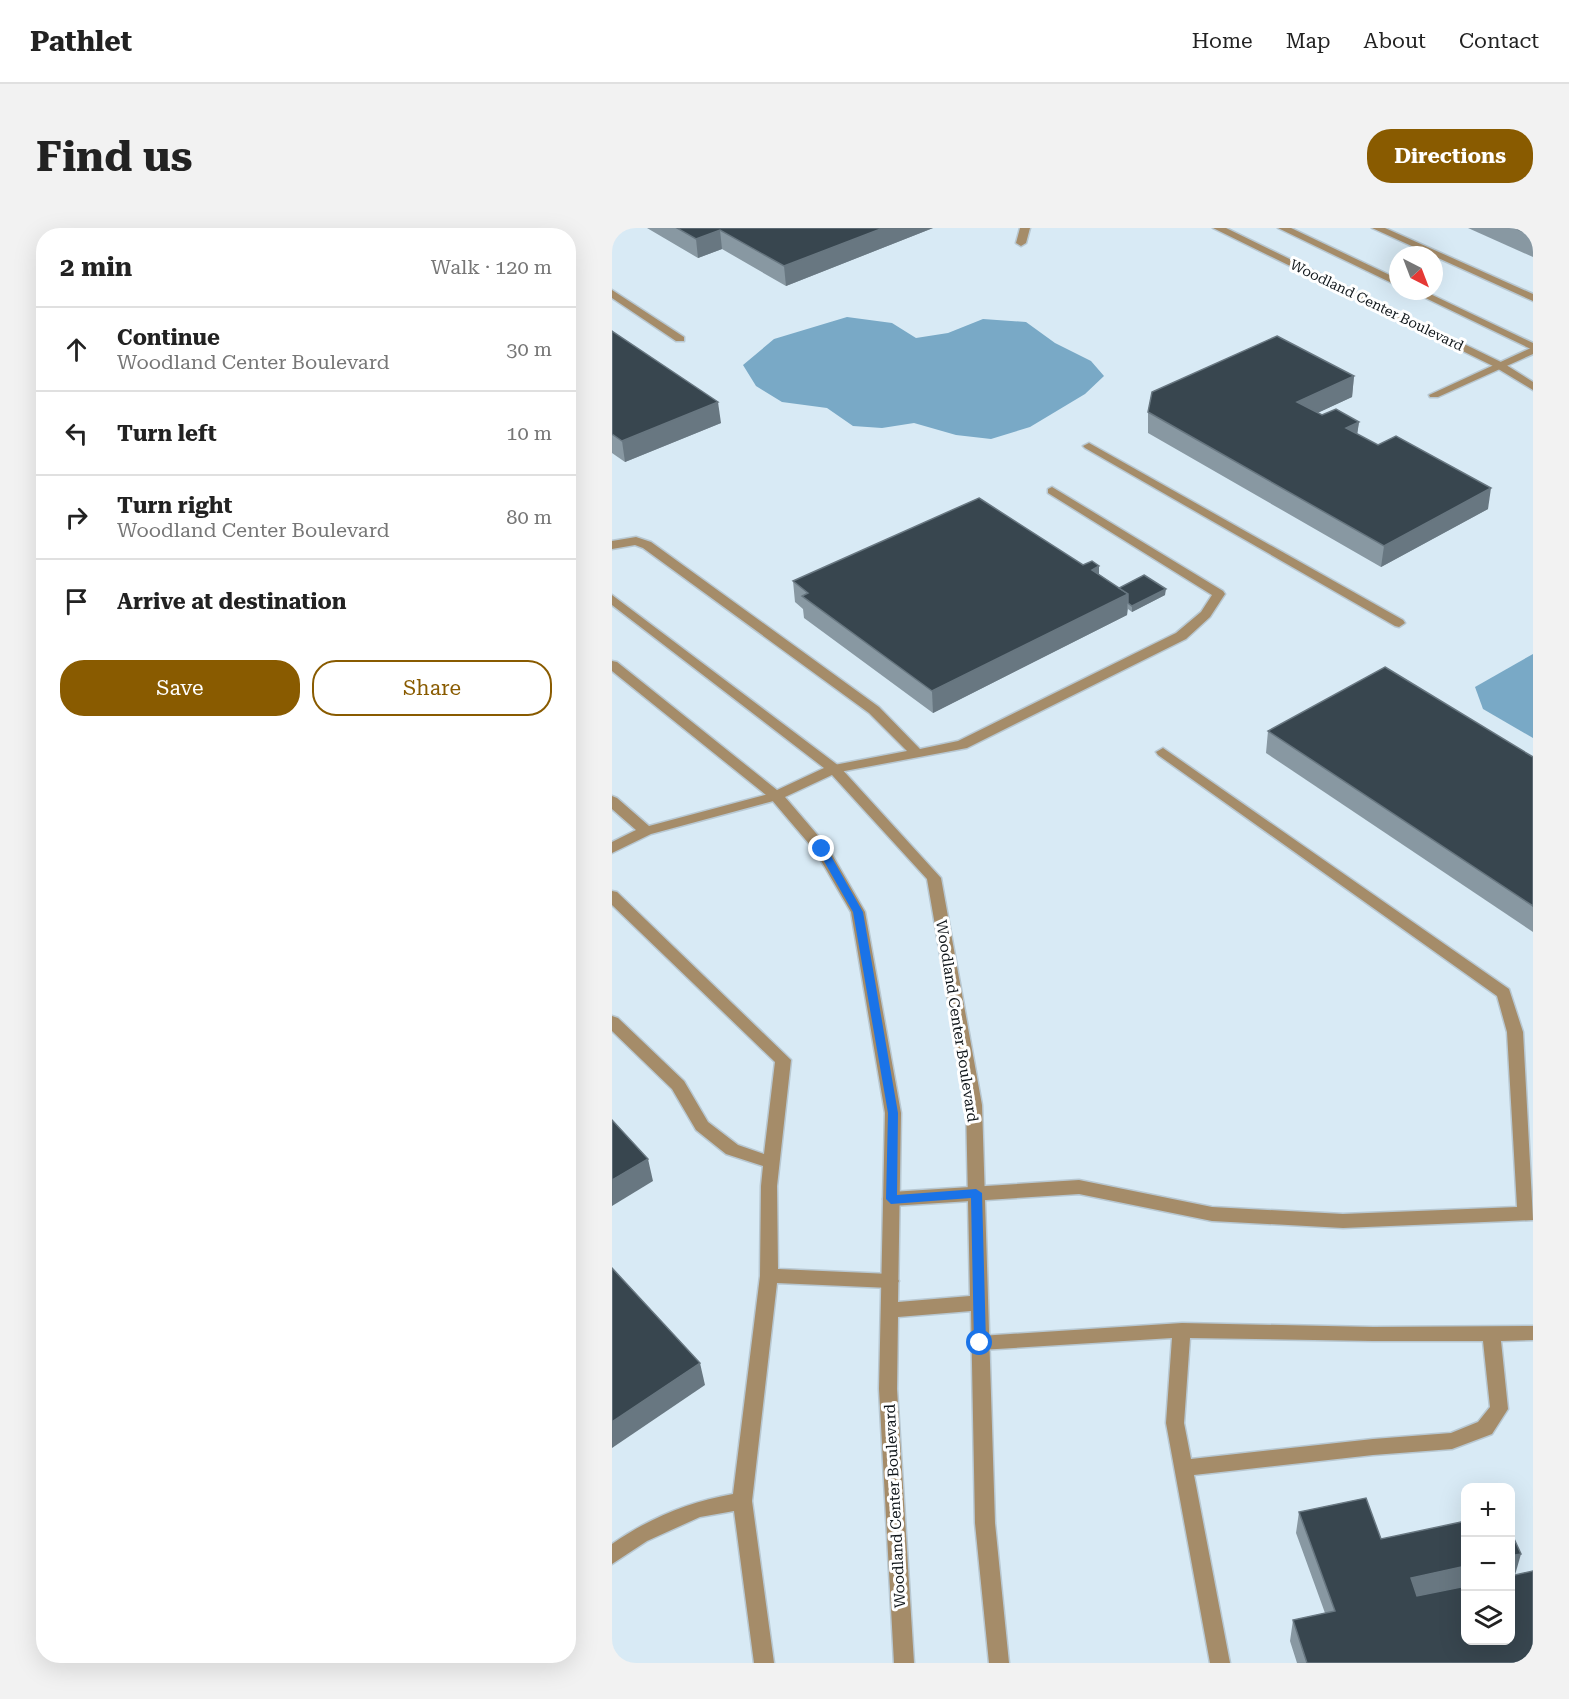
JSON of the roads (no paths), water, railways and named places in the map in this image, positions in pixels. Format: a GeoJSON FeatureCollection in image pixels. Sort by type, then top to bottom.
{"type":"FeatureCollection","features":[{"type":"Feature","properties":{"kind":"street"},"geometry":{"type":"LineString","coordinates":[[1021,243],[1025,228]]}},
{"type":"Feature","properties":{"kind":"street","name":"Woodland Center Boulevard"},"geometry":{"type":"LineString","coordinates":[[1218,228],[1499,364],[1533,387]]}},
{"type":"Feature","properties":{"kind":"street","name":"Woodland Center Boulevard"},"geometry":{"type":"LineString","coordinates":[[1283,228],[1389,279]]}},
{"type":"Feature","properties":{"kind":"street"},"geometry":{"type":"LineString","coordinates":[[1377,228],[1533,298]]}},
{"type":"Feature","properties":{"kind":"street"},"geometry":{"type":"LineString","coordinates":[[612,293],[680,339]]}},
{"type":"Feature","properties":{"kind":"street","name":"Woodland Center Boulevard"},"geometry":{"type":"LineString","coordinates":[[1434,300],[1533,348]]}},
{"type":"Feature","properties":{"kind":"street"},"geometry":{"type":"LineString","coordinates":[[1434,394],[1533,348]]}},
{"type":"Feature","properties":{"kind":"street"},"geometry":{"type":"LineString","coordinates":[[1089,447],[1399,623]]}},
{"type":"Feature","properties":{"kind":"street"},"geometry":{"type":"LineString","coordinates":[[612,848],[646,831],[776,796],[834,769],[962,745],[1181,636],[1206,614],[1219,594],[1052,491]]}},
{"type":"Feature","properties":{"kind":"street"},"geometry":{"type":"LineString","coordinates":[[612,545],[636,541],[647,545],[874,711],[917,753]]}},
{"type":"Feature","properties":{"kind":"street","name":"Woodland Center Boulevard"},"geometry":{"type":"LineString","coordinates":[[612,599],[834,769],[934,878],[974,1105],[985,1522],[999,1663]]}},
{"type":"Feature","properties":{"kind":"street","name":"Woodland Center Boulevard"},"geometry":{"type":"LineString","coordinates":[[612,665],[776,796],[822,849],[858,912],[893,1113],[888,1389],[904,1663]]}},
{"type":"Feature","properties":{"kind":"street"},"geometry":{"type":"LineString","coordinates":[[891,1199],[1079,1187],[1212,1214],[1343,1221],[1530,1213],[1515,1032],[1504,993],[1162,752]]}},
{"type":"Feature","properties":{"kind":"street"},"geometry":{"type":"LineString","coordinates":[[612,801],[646,831]]}},
{"type":"Feature","properties":{"kind":"street"},"geometry":{"type":"LineString","coordinates":[[612,896],[783,1060],[769,1186],[769,1276],[742,1501],[764,1663]]}},
{"type":"Feature","properties":{"kind":"street"},"geometry":{"type":"LineString","coordinates":[[612,1022],[678,1084],[702,1126],[732,1150],[771,1162]]}},
{"type":"Feature","properties":{"kind":"street"},"geometry":{"type":"LineString","coordinates":[[769,1276],[890,1281]]}},
{"type":"Feature","properties":{"kind":"street"},"geometry":{"type":"LineString","coordinates":[[889,1310],[979,1303]]}},
{"type":"Feature","properties":{"kind":"street"},"geometry":{"type":"LineString","coordinates":[[1182,1330],[1175,1423],[1220,1663]]}},
{"type":"Feature","properties":{"kind":"street"},"geometry":{"type":"LineString","coordinates":[[980,1343],[1182,1330],[1373,1334],[1533,1333]]}},
{"type":"Feature","properties":{"kind":"street"},"geometry":{"type":"LineString","coordinates":[[1183,1468],[1373,1447],[1452,1441],[1485,1428],[1498,1409],[1491,1332]]}},
{"type":"Feature","properties":{"kind":"street"},"geometry":{"type":"LineString","coordinates":[[612,1556],[640,1535],[698,1509],[742,1501]]}},
{"type":"Feature","properties":{"kind":"water"},"geometry":{"type":"Polygon","coordinates":[[[847,317],[892,323],[916,338],[948,333],[983,319],[1026,322],[1055,343],[1091,361],[1104,376],[1085,394],[1030,427],[991,439],[956,435],[914,423],[882,428],[853,426],[827,408],[782,402],[756,386],[743,365],[774,339],[847,317]]]}},
{"type":"Feature","properties":{"kind":"water"},"geometry":{"type":"Polygon","coordinates":[[[1533,654],[1533,738],[1483,709],[1475,687],[1533,654]]]}}]}
